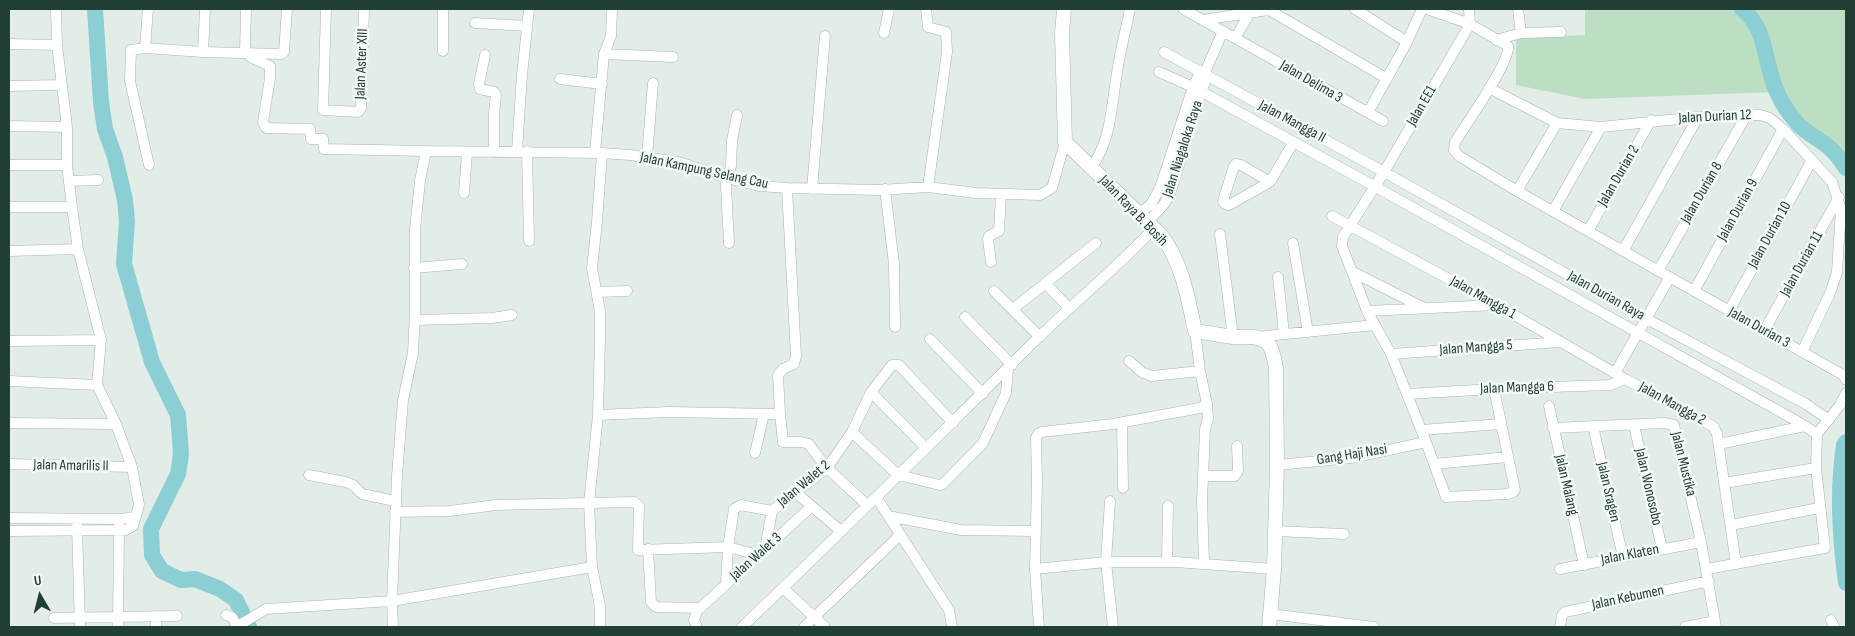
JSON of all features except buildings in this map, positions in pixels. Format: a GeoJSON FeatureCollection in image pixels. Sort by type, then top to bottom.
{"type":"FeatureCollection","features":[{"type":"Feature","properties":{"kind":"main road"},"geometry":{"type":"LineString","coordinates":[[1064,9],[1062,34],[1066,142]]}},
{"type":"Feature","properties":{"kind":"main road","name":"Jalan Raya B. Bosih"},"geometry":{"type":"LineString","coordinates":[[1066,142],[1168,244],[1175,258],[1195,330]]}},
{"type":"Feature","properties":{"kind":"main road"},"geometry":{"type":"LineString","coordinates":[[1195,330],[1233,337],[1255,337],[1267,342],[1271,348],[1275,363],[1277,465],[1274,569],[1270,621]]}},
{"type":"Feature","properties":{"kind":"street"},"geometry":{"type":"LineString","coordinates":[[9,532],[119,531],[129,529],[133,526],[139,505],[132,467],[116,424],[97,385],[101,340],[78,249],[72,207],[67,166],[67,127],[56,9]]}},
{"type":"Feature","properties":{"kind":"street"},"geometry":{"type":"LineString","coordinates":[[145,48],[148,9]]}},
{"type":"Feature","properties":{"kind":"street"},"geometry":{"type":"LineString","coordinates":[[203,52],[205,9]]}},
{"type":"Feature","properties":{"kind":"street"},"geometry":{"type":"LineString","coordinates":[[245,52],[246,9]]}},
{"type":"Feature","properties":{"kind":"street"},"geometry":{"type":"LineString","coordinates":[[149,165],[130,80],[131,50],[145,48],[203,52],[283,53],[287,9]]}},
{"type":"Feature","properties":{"kind":"street","name":"Jalan Aster XIII"},"geometry":{"type":"LineString","coordinates":[[326,9],[323,110],[358,112],[361,108],[364,9]]}},
{"type":"Feature","properties":{"kind":"street"},"geometry":{"type":"LineString","coordinates":[[443,9],[443,51]]}},
{"type":"Feature","properties":{"kind":"street"},"geometry":{"type":"LineString","coordinates":[[529,9],[522,75],[522,151],[529,241]]}},
{"type":"Feature","properties":{"kind":"street"},"geometry":{"type":"LineString","coordinates":[[600,627],[600,606],[592,567],[589,503],[598,414],[600,311],[592,268],[597,222],[604,54],[611,36],[612,9]]}},
{"type":"Feature","properties":{"kind":"street"},"geometry":{"type":"LineString","coordinates":[[884,33],[888,9]]}},
{"type":"Feature","properties":{"kind":"street"},"geometry":{"type":"LineString","coordinates":[[926,9],[928,27],[943,30],[948,37],[928,187]]}},
{"type":"Feature","properties":{"kind":"street"},"geometry":{"type":"LineString","coordinates":[[1091,168],[1100,156],[1108,133],[1117,72],[1130,9]]}},
{"type":"Feature","properties":{"kind":"street"},"geometry":{"type":"LineString","coordinates":[[1203,20],[1274,9],[1386,78]]}},
{"type":"Feature","properties":{"kind":"street"},"geometry":{"type":"LineString","coordinates":[[1355,9],[1407,42]]}},
{"type":"Feature","properties":{"kind":"street"},"geometry":{"type":"LineString","coordinates":[[1365,111],[1370,109],[1407,42],[1422,9]]}},
{"type":"Feature","properties":{"kind":"street"},"geometry":{"type":"LineString","coordinates":[[1427,9],[1470,24],[1508,46],[1508,53],[1489,88]]}},
{"type":"Feature","properties":{"kind":"street"},"geometry":{"type":"LineString","coordinates":[[1469,9],[1470,24]]}},
{"type":"Feature","properties":{"kind":"street"},"geometry":{"type":"LineString","coordinates":[[1518,9],[1521,33]]}},
{"type":"Feature","properties":{"kind":"street","name":"Jalan Delima 3"},"geometry":{"type":"LineString","coordinates":[[1189,10],[1203,20],[1383,121]]}},
{"type":"Feature","properties":{"kind":"street"},"geometry":{"type":"LineString","coordinates":[[1235,38],[1250,13]]}},
{"type":"Feature","properties":{"kind":"street"},"geometry":{"type":"LineString","coordinates":[[475,23],[527,26]]}},
{"type":"Feature","properties":{"kind":"street","name":"Jalan EE1"},"geometry":{"type":"LineString","coordinates":[[1470,24],[1384,172],[1343,237],[1342,246],[1367,311],[1391,354],[1446,498],[1508,494],[1513,492],[1515,490],[1508,458]]}},
{"type":"Feature","properties":{"kind":"street","name":"Jalan Niagaloka Raya"},"geometry":{"type":"LineString","coordinates":[[742,627],[784,588],[925,447],[983,394],[1069,308],[1165,203],[1170,191],[1197,90],[1223,31]]}},
{"type":"Feature","properties":{"kind":"street"},"geometry":{"type":"LineString","coordinates":[[1496,40],[1521,33],[1562,32]]}},
{"type":"Feature","properties":{"kind":"street"},"geometry":{"type":"LineString","coordinates":[[812,189],[825,36]]}},
{"type":"Feature","properties":{"kind":"street"},"geometry":{"type":"LineString","coordinates":[[9,44],[58,45]]}},
{"type":"Feature","properties":{"kind":"street","name":"Jalan Kampung Selang Cau"},"geometry":{"type":"LineString","coordinates":[[245,52],[252,58],[270,66],[263,122],[266,128],[310,129],[311,139],[323,139],[324,148],[326,149],[599,153],[679,162],[727,178],[759,186],[812,189],[928,187],[976,193],[1040,195],[1052,188],[1066,142]]}},
{"type":"Feature","properties":{"kind":"street","name":"Jalan Mangga II"},"geometry":{"type":"LineString","coordinates":[[1164,52],[1384,172]]}},
{"type":"Feature","properties":{"kind":"street"},"geometry":{"type":"LineString","coordinates":[[604,54],[673,57]]}},
{"type":"Feature","properties":{"kind":"street"},"geometry":{"type":"LineString","coordinates":[[485,56],[479,84],[480,90],[494,92],[496,95],[494,152]]}},
{"type":"Feature","properties":{"kind":"street","name":"Jalan Mangga II"},"geometry":{"type":"LineString","coordinates":[[1159,72],[1197,90],[1374,186]]}},
{"type":"Feature","properties":{"kind":"street"},"geometry":{"type":"LineString","coordinates":[[560,79],[602,84]]}},
{"type":"Feature","properties":{"kind":"street"},"geometry":{"type":"LineString","coordinates":[[647,157],[653,83]]}},
{"type":"Feature","properties":{"kind":"street"},"geometry":{"type":"LineString","coordinates":[[9,86],[62,85]]}},
{"type":"Feature","properties":{"kind":"street","name":"Jalan Durian 12"},"geometry":{"type":"LineString","coordinates":[[1489,88],[1557,123],[1601,127],[1651,120],[1698,117],[1760,115],[1770,118],[1783,129],[1832,182],[1839,197],[1841,209],[1837,272],[1831,290],[1802,352]]}},
{"type":"Feature","properties":{"kind":"street","name":"Jalan Durian 3"},"geometry":{"type":"LineString","coordinates":[[1489,88],[1455,142],[1454,150],[1459,156],[1517,191],[1843,375],[1846,380]]}},
{"type":"Feature","properties":{"kind":"street"},"geometry":{"type":"LineString","coordinates":[[729,243],[726,195],[727,178],[731,166],[732,141],[737,115]]}},
{"type":"Feature","properties":{"kind":"street","name":"Jalan Durian 8"},"geometry":{"type":"LineString","coordinates":[[1658,271],[1746,116]]}},
{"type":"Feature","properties":{"kind":"street"},"geometry":{"type":"LineString","coordinates":[[1623,251],[1698,117]]}},
{"type":"Feature","properties":{"kind":"street","name":"Jalan Durian 2"},"geometry":{"type":"LineString","coordinates":[[1588,231],[1651,120]]}},
{"type":"Feature","properties":{"kind":"street"},"geometry":{"type":"LineString","coordinates":[[1517,191],[1557,123]]}},
{"type":"Feature","properties":{"kind":"street"},"geometry":{"type":"LineString","coordinates":[[9,126],[67,127]]}},
{"type":"Feature","properties":{"kind":"street"},"geometry":{"type":"LineString","coordinates":[[1553,211],[1601,127]]}},
{"type":"Feature","properties":{"kind":"street","name":"Jalan Durian 9"},"geometry":{"type":"LineString","coordinates":[[1694,291],[1783,129]]}},
{"type":"Feature","properties":{"kind":"street"},"geometry":{"type":"LineString","coordinates":[[1270,182],[1236,164],[1223,201],[1229,205],[1270,182],[1293,143]]}},
{"type":"Feature","properties":{"kind":"street"},"geometry":{"type":"LineString","coordinates":[[393,627],[395,501],[401,416],[413,353],[415,229],[420,181],[426,151]]}},
{"type":"Feature","properties":{"kind":"street"},"geometry":{"type":"LineString","coordinates":[[464,193],[467,152]]}},
{"type":"Feature","properties":{"kind":"street","name":"Jalan Durian 10"},"geometry":{"type":"LineString","coordinates":[[1729,311],[1812,160]]}},
{"type":"Feature","properties":{"kind":"street"},"geometry":{"type":"LineString","coordinates":[[9,165],[67,166]]}},
{"type":"Feature","properties":{"kind":"street","name":"Jalan Durian Raya"},"geometry":{"type":"LineString","coordinates":[[1384,172],[1647,319],[1806,404],[1829,420]]}},
{"type":"Feature","properties":{"kind":"street"},"geometry":{"type":"LineString","coordinates":[[69,181],[98,180]]}},
{"type":"Feature","properties":{"kind":"street","name":"Jalan Durian Raya"},"geometry":{"type":"LineString","coordinates":[[1374,186],[1817,434]]}},
{"type":"Feature","properties":{"kind":"street"},"geometry":{"type":"LineString","coordinates":[[787,188],[796,360],[794,364],[780,371],[778,375],[783,442],[809,444],[827,468],[867,505]]}},
{"type":"Feature","properties":{"kind":"street"},"geometry":{"type":"LineString","coordinates":[[885,189],[894,264],[895,327]]}},
{"type":"Feature","properties":{"kind":"street"},"geometry":{"type":"LineString","coordinates":[[991,262],[988,239],[989,236],[999,231],[1001,194]]}},
{"type":"Feature","properties":{"kind":"street","name":"Jalan Durian 11"},"geometry":{"type":"LineString","coordinates":[[1764,331],[1839,197]]}},
{"type":"Feature","properties":{"kind":"street"},"geometry":{"type":"LineString","coordinates":[[9,207],[72,207]]}},
{"type":"Feature","properties":{"kind":"street","name":"Jalan Mangga 1"},"geometry":{"type":"LineString","coordinates":[[1332,216],[1497,305],[1615,373]]}},
{"type":"Feature","properties":{"kind":"street"},"geometry":{"type":"LineString","coordinates":[[1220,234],[1233,337]]}},
{"type":"Feature","properties":{"kind":"street"},"geometry":{"type":"LineString","coordinates":[[1013,309],[1096,242]]}},
{"type":"Feature","properties":{"kind":"street"},"geometry":{"type":"LineString","coordinates":[[1293,243],[1308,332]]}},
{"type":"Feature","properties":{"kind":"street"},"geometry":{"type":"LineString","coordinates":[[9,251],[78,249]]}},
{"type":"Feature","properties":{"kind":"street"},"geometry":{"type":"LineString","coordinates":[[414,268],[462,264]]}},
{"type":"Feature","properties":{"kind":"street"},"geometry":{"type":"LineString","coordinates":[[1353,272],[1425,308]]}},
{"type":"Feature","properties":{"kind":"street"},"geometry":{"type":"LineString","coordinates":[[1278,277],[1284,334]]}},
{"type":"Feature","properties":{"kind":"street"},"geometry":{"type":"LineString","coordinates":[[1615,373],[1670,277]]}},
{"type":"Feature","properties":{"kind":"street"},"geometry":{"type":"LineString","coordinates":[[1046,284],[1069,308]]}},
{"type":"Feature","properties":{"kind":"street"},"geometry":{"type":"LineString","coordinates":[[597,292],[627,291]]}},
{"type":"Feature","properties":{"kind":"street"},"geometry":{"type":"LineString","coordinates":[[994,291],[1040,337]]}},
{"type":"Feature","properties":{"kind":"street"},"geometry":{"type":"LineString","coordinates":[[1367,311],[1497,305]]}},
{"type":"Feature","properties":{"kind":"street"},"geometry":{"type":"LineString","coordinates":[[415,320],[492,318],[512,315]]}},
{"type":"Feature","properties":{"kind":"street"},"geometry":{"type":"LineString","coordinates":[[852,432],[898,475],[940,485],[983,444],[1006,393],[1010,367],[965,317]]}},
{"type":"Feature","properties":{"kind":"street"},"geometry":{"type":"LineString","coordinates":[[1255,337],[1375,325]]}},
{"type":"Feature","properties":{"kind":"street"},"geometry":{"type":"LineString","coordinates":[[1195,330],[1208,419],[1205,429],[1203,476],[1204,564]]}},
{"type":"Feature","properties":{"kind":"street"},"geometry":{"type":"LineString","coordinates":[[930,339],[983,394]]}},
{"type":"Feature","properties":{"kind":"street"},"geometry":{"type":"LineString","coordinates":[[9,341],[101,340]]}},
{"type":"Feature","properties":{"kind":"street","name":"Jalan Mangga 5"},"geometry":{"type":"LineString","coordinates":[[1391,354],[1561,342]]}},
{"type":"Feature","properties":{"kind":"street"},"geometry":{"type":"LineString","coordinates":[[1129,361],[1143,372],[1152,376],[1200,371]]}},
{"type":"Feature","properties":{"kind":"street","name":"Jalan Walet 2"},"geometry":{"type":"LineString","coordinates":[[726,584],[728,547],[734,510],[737,506],[741,505],[772,511],[827,468],[852,432],[870,392],[892,365],[899,366],[953,423]]}},
{"type":"Feature","properties":{"kind":"street","name":"Jalan Mangga 2"},"geometry":{"type":"LineString","coordinates":[[1615,373],[1714,427],[1719,444]]}},
{"type":"Feature","properties":{"kind":"street","name":"Jalan Mangga 6"},"geometry":{"type":"LineString","coordinates":[[1407,394],[1610,385],[1625,379]]}},
{"type":"Feature","properties":{"kind":"street"},"geometry":{"type":"LineString","coordinates":[[9,381],[97,385]]}},
{"type":"Feature","properties":{"kind":"street"},"geometry":{"type":"LineString","coordinates":[[1434,464],[1508,458],[1494,389]]}},
{"type":"Feature","properties":{"kind":"street"},"geometry":{"type":"LineString","coordinates":[[870,392],[925,447]]}},
{"type":"Feature","properties":{"kind":"street"},"geometry":{"type":"LineString","coordinates":[[1712,568],[1825,548],[1816,468],[1817,434],[1829,420],[1846,393]]}},
{"type":"Feature","properties":{"kind":"street"},"geometry":{"type":"LineString","coordinates":[[1039,627],[1035,569],[1036,438],[1038,434],[1122,423],[1200,408],[1207,404]]}},
{"type":"Feature","properties":{"kind":"street"},"geometry":{"type":"LineString","coordinates":[[1795,420],[1806,404]]}},
{"type":"Feature","properties":{"kind":"street","name":"Jalan Malang"},"geometry":{"type":"LineString","coordinates":[[1549,406],[1584,564]]}},
{"type":"Feature","properties":{"kind":"street"},"geometry":{"type":"LineString","coordinates":[[598,414],[669,412],[780,414]]}},
{"type":"Feature","properties":{"kind":"street"},"geometry":{"type":"LineString","coordinates":[[755,453],[764,414]]}},
{"type":"Feature","properties":{"kind":"street"},"geometry":{"type":"LineString","coordinates":[[1122,423],[1123,488]]}},
{"type":"Feature","properties":{"kind":"street","name":"Jalan Mustika"},"geometry":{"type":"LineString","coordinates":[[1634,425],[1670,423],[1674,425],[1701,542]]}},
{"type":"Feature","properties":{"kind":"street"},"geometry":{"type":"LineString","coordinates":[[9,424],[116,424]]}},
{"type":"Feature","properties":{"kind":"street"},"geometry":{"type":"LineString","coordinates":[[1421,430],[1501,424]]}},
{"type":"Feature","properties":{"kind":"street"},"geometry":{"type":"LineString","coordinates":[[1553,428],[1634,425]]}},
{"type":"Feature","properties":{"kind":"street","name":"Jalan Wonosobo"},"geometry":{"type":"LineString","coordinates":[[1634,425],[1662,549]]}},
{"type":"Feature","properties":{"kind":"street","name":"Jalan Sragen"},"geometry":{"type":"LineString","coordinates":[[1593,426],[1623,557]]}},
{"type":"Feature","properties":{"kind":"street"},"geometry":{"type":"LineString","coordinates":[[1736,564],[1719,444],[1805,426]]}},
{"type":"Feature","properties":{"kind":"street","name":"Gang Haji Nasi"},"geometry":{"type":"LineString","coordinates":[[1277,465],[1351,458],[1426,442]]}},
{"type":"Feature","properties":{"kind":"street"},"geometry":{"type":"LineString","coordinates":[[1203,476],[1235,476],[1238,471],[1237,446]]}},
{"type":"Feature","properties":{"kind":"street","name":"Jalan Amarilis II"},"geometry":{"type":"LineString","coordinates":[[9,464],[132,467]]}},
{"type":"Feature","properties":{"kind":"street"},"geometry":{"type":"LineString","coordinates":[[1724,484],[1816,468]]}},
{"type":"Feature","properties":{"kind":"street"},"geometry":{"type":"LineString","coordinates":[[309,475],[346,482],[353,485],[362,494],[395,501]]}},
{"type":"Feature","properties":{"kind":"street"},"geometry":{"type":"LineString","coordinates":[[795,492],[841,531]]}},
{"type":"Feature","properties":{"kind":"street"},"geometry":{"type":"LineString","coordinates":[[876,497],[948,610],[952,627]]}},
{"type":"Feature","properties":{"kind":"street"},"geometry":{"type":"LineString","coordinates":[[1110,501],[1106,562],[1113,627]]}},
{"type":"Feature","properties":{"kind":"street"},"geometry":{"type":"LineString","coordinates":[[395,512],[450,511],[496,505],[634,502],[638,504],[642,549],[652,602],[656,608],[700,608]]}},
{"type":"Feature","properties":{"kind":"street","name":"Jalan Walet 3"},"geometry":{"type":"LineString","coordinates":[[700,608],[812,506]]}},
{"type":"Feature","properties":{"kind":"street"},"geometry":{"type":"LineString","coordinates":[[1167,562],[1168,506]]}},
{"type":"Feature","properties":{"kind":"street"},"geometry":{"type":"LineString","coordinates":[[1731,525],[1819,508]]}},
{"type":"Feature","properties":{"kind":"street"},"geometry":{"type":"LineString","coordinates":[[642,549],[728,547],[762,552],[772,511]]}},
{"type":"Feature","properties":{"kind":"street"},"geometry":{"type":"LineString","coordinates":[[888,516],[961,530],[1036,531]]}},
{"type":"Feature","properties":{"kind":"street"},"geometry":{"type":"LineString","coordinates":[[9,518],[120,519],[136,517]]}},
{"type":"Feature","properties":{"kind":"street"},"geometry":{"type":"LineString","coordinates":[[77,519],[80,623]]}},
{"type":"Feature","properties":{"kind":"street"},"geometry":{"type":"LineString","coordinates":[[118,622],[120,519]]}},
{"type":"Feature","properties":{"kind":"street"},"geometry":{"type":"LineString","coordinates":[[1275,531],[1344,534]]}},
{"type":"Feature","properties":{"kind":"street"},"geometry":{"type":"LineString","coordinates":[[804,627],[900,535]]}},
{"type":"Feature","properties":{"kind":"street"},"geometry":{"type":"LineString","coordinates":[[1685,627],[1716,624],[1701,542]]}},
{"type":"Feature","properties":{"kind":"street","name":"Jalan Klaten"},"geometry":{"type":"LineString","coordinates":[[1560,570],[1701,542]]}},
{"type":"Feature","properties":{"kind":"street"},"geometry":{"type":"LineString","coordinates":[[1035,569],[1106,562],[1167,562],[1274,569]]}},
{"type":"Feature","properties":{"kind":"street"},"geometry":{"type":"LineString","coordinates":[[226,615],[232,617],[238,626],[266,609],[392,601],[592,567]]}},
{"type":"Feature","properties":{"kind":"street","name":"Jalan Kebumen"},"geometry":{"type":"LineString","coordinates":[[1560,627],[1562,616],[1565,612],[1709,581]]}},
{"type":"Feature","properties":{"kind":"street"},"geometry":{"type":"LineString","coordinates":[[784,588],[825,627]]}},
{"type":"Feature","properties":{"kind":"street"},"geometry":{"type":"LineString","coordinates":[[697,627],[695,615],[700,608]]}},
{"type":"Feature","properties":{"kind":"street"},"geometry":{"type":"LineString","coordinates":[[54,618],[80,623],[118,622],[156,616],[177,616]]}},
{"type":"Feature","properties":{"kind":"street"},"geometry":{"type":"LineString","coordinates":[[156,616],[156,627]]}},
{"type":"Feature","properties":{"kind":"street"},"geometry":{"type":"LineString","coordinates":[[1270,621],[1374,627]]}},
{"type":"Feature","properties":{"kind":"green space"},"geometry":{"type":"Polygon","coordinates":[[[1585,9],[1846,9],[1846,169],[1831,149],[1799,125],[1776,92],[1585,99],[1516,85],[1516,38],[1585,35],[1585,9]]]}},
{"type":"Feature","properties":{"kind":"waterway"},"geometry":{"type":"LineString","coordinates":[[95,9],[101,102],[105,129],[115,157],[125,200],[127,221],[124,264],[152,362],[178,415],[181,454],[178,474],[151,529],[152,555],[162,571],[181,580],[195,579],[220,589],[236,600],[249,627]]}},
{"type":"Feature","properties":{"kind":"waterway"},"geometry":{"type":"LineString","coordinates":[[1742,9],[1757,27],[1773,82],[1786,109],[1802,128],[1832,150],[1846,168]]}},
{"type":"Feature","properties":{"kind":"waterway"},"geometry":{"type":"LineString","coordinates":[[1846,442],[1842,463],[1840,497],[1842,549],[1846,583]]}}]}
